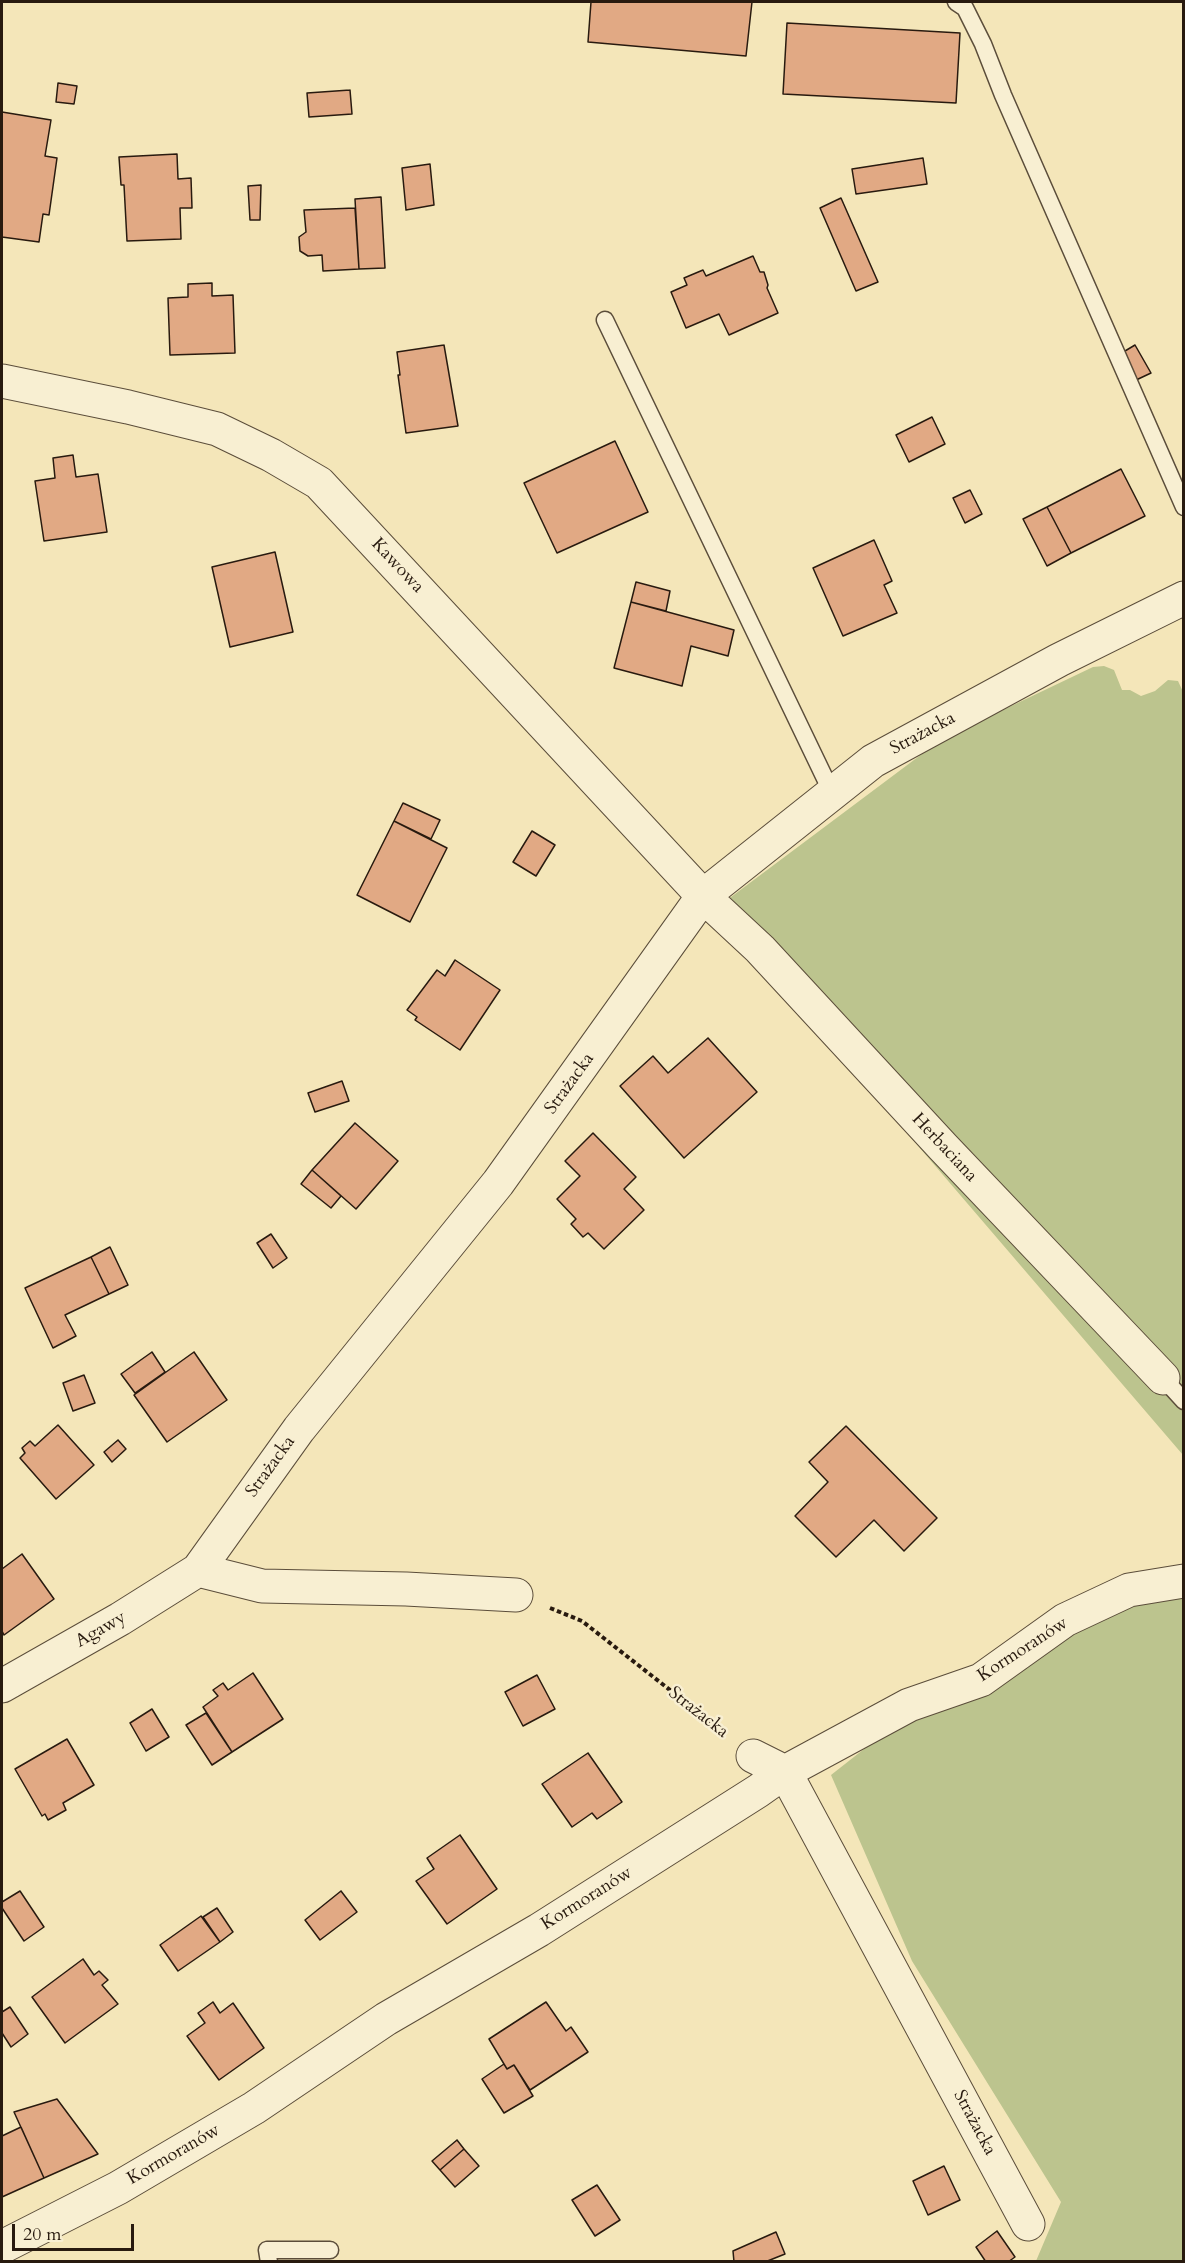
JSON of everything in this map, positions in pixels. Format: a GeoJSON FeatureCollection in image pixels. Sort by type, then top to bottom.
{"type":"FeatureCollection","features":[{"type":"Feature","properties":{"kind":"street","name":"Kawowa"},"geometry":{"type":"LineString","coordinates":[[2,381],[128,407],[217,429],[271,455],[320,483],[703,896]]}},
{"type":"Feature","properties":{"kind":"street","name":"Strażacka"},"geometry":{"type":"LineString","coordinates":[[198,1570],[299,1429],[498,1183],[703,896],[873,761],[1059,660],[1184,597]]}},
{"type":"Feature","properties":{"kind":"street","name":"Herbaciana"},"geometry":{"type":"LineString","coordinates":[[703,896],[760,949],[1173,1390]]}},
{"type":"Feature","properties":{"kind":"street"},"geometry":{"type":"LineString","coordinates":[[198,1570],[262,1586],[516,1594]]}},
{"type":"Feature","properties":{"kind":"street","name":"Agawy"},"geometry":{"type":"LineString","coordinates":[[2,1686],[120,1620],[198,1570]]}},
{"type":"Feature","properties":{"kind":"street","name":"Kormoranów"},"geometry":{"type":"LineString","coordinates":[[2,2247],[118,2188],[254,2108],[386,2019],[539,1930],[785,1772],[909,1705],[981,1680],[1065,1620],[1129,1590],[1184,1581]]}},
{"type":"Feature","properties":{"kind":"street"},"geometry":{"type":"LineString","coordinates":[[753,1756],[785,1772]]}},
{"type":"Feature","properties":{"kind":"street","name":"Strażacka"},"geometry":{"type":"LineString","coordinates":[[785,1772],[1028,2224]]}},
{"type":"Feature","properties":{"kind":"lane"},"geometry":{"type":"LineString","coordinates":[[956,2],[965,8],[983,44],[1003,95],[1184,507]]}},
{"type":"Feature","properties":{"kind":"lane"},"geometry":{"type":"LineString","coordinates":[[605,320],[832,794]]}},
{"type":"Feature","properties":{"kind":"lane"},"geometry":{"type":"LineString","coordinates":[[269,2262],[267,2250],[330,2250]]}},
{"type":"Feature","properties":{"kind":"path","name":"Strażacka"},"geometry":{"type":"LineString","coordinates":[[516,1594],[582,1621],[753,1756]]}},
{"type":"Feature","properties":{"kind":"green space"},"geometry":{"type":"Polygon","coordinates":[[[1104,666],[1114,670],[1122,690],[1130,690],[1141,696],[1155,691],[1168,680],[1178,681],[1184,694],[1183,1455],[715,909],[942,739],[1093,667],[1104,666]]]}},
{"type":"Feature","properties":{"kind":"green space"},"geometry":{"type":"Polygon","coordinates":[[[1183,1593],[1183,2261],[1036,2261],[1061,2202],[912,1961],[831,1775],[901,1720],[1069,1632],[1142,1598],[1183,1593]]]}},
{"type":"Feature","properties":{"kind":"building"},"geometry":{"type":"Polygon","coordinates":[[[591,2],[752,2],[746,56],[588,42],[591,2]]]}},
{"type":"Feature","properties":{"kind":"building"},"geometry":{"type":"Polygon","coordinates":[[[787,23],[960,33],[956,103],[783,94],[787,23]]]}},
{"type":"Feature","properties":{"kind":"building"},"geometry":{"type":"Polygon","coordinates":[[[58,83],[77,86],[74,104],[56,102],[58,83]]]}},
{"type":"Feature","properties":{"kind":"building"},"geometry":{"type":"Polygon","coordinates":[[[350,90],[352,114],[309,117],[307,93],[350,90]]]}},
{"type":"Feature","properties":{"kind":"building"},"geometry":{"type":"Polygon","coordinates":[[[2,112],[51,120],[45,156],[57,158],[49,215],[43,214],[39,242],[2,237],[2,112]]]}},
{"type":"Feature","properties":{"kind":"building"},"geometry":{"type":"Polygon","coordinates":[[[177,154],[178,179],[191,178],[192,208],[180,208],[181,239],[127,241],[124,185],[121,185],[119,157],[177,154]]]}},
{"type":"Feature","properties":{"kind":"building"},"geometry":{"type":"Polygon","coordinates":[[[923,158],[927,184],[856,194],[852,169],[923,158]]]}},
{"type":"Feature","properties":{"kind":"building"},"geometry":{"type":"Polygon","coordinates":[[[430,164],[434,205],[406,210],[402,168],[430,164]]]}},
{"type":"Feature","properties":{"kind":"building"},"geometry":{"type":"Polygon","coordinates":[[[261,185],[260,220],[250,220],[248,186],[261,185]]]}},
{"type":"Feature","properties":{"kind":"building"},"geometry":{"type":"Polygon","coordinates":[[[381,197],[385,268],[359,269],[355,199],[381,197]]]}},
{"type":"Feature","properties":{"kind":"building"},"geometry":{"type":"Polygon","coordinates":[[[841,198],[878,282],[856,291],[820,208],[841,198]]]}},
{"type":"Feature","properties":{"kind":"building"},"geometry":{"type":"Polygon","coordinates":[[[355,208],[359,269],[323,271],[322,255],[308,256],[300,251],[299,237],[306,232],[304,210],[355,208]]]}},
{"type":"Feature","properties":{"kind":"building"},"geometry":{"type":"Polygon","coordinates":[[[753,256],[760,272],[764,272],[767,288],[778,313],[729,335],[719,314],[686,328],[671,292],[687,285],[684,278],[703,270],[706,276],[753,256]]]}},
{"type":"Feature","properties":{"kind":"building"},"geometry":{"type":"Polygon","coordinates":[[[212,283],[212,296],[233,295],[235,353],[170,355],[168,298],[188,297],[188,284],[212,283]]]}},
{"type":"Feature","properties":{"kind":"building"},"geometry":{"type":"Polygon","coordinates":[[[444,345],[458,426],[406,433],[397,352],[444,345]]]}},
{"type":"Feature","properties":{"kind":"building"},"geometry":{"type":"Polygon","coordinates":[[[1135,345],[1151,373],[1134,381],[1120,354],[1135,345]]]}},
{"type":"Feature","properties":{"kind":"building"},"geometry":{"type":"Polygon","coordinates":[[[932,417],[945,444],[909,462],[896,435],[932,417]]]}},
{"type":"Feature","properties":{"kind":"building"},"geometry":{"type":"Polygon","coordinates":[[[615,441],[648,512],[557,553],[524,483],[615,441]]]}},
{"type":"Feature","properties":{"kind":"building"},"geometry":{"type":"Polygon","coordinates":[[[73,455],[76,477],[98,474],[107,532],[44,541],[35,481],[55,478],[53,458],[73,455]]]}},
{"type":"Feature","properties":{"kind":"building"},"geometry":{"type":"Polygon","coordinates":[[[1121,469],[1145,516],[1071,553],[1047,507],[1121,469]]]}},
{"type":"Feature","properties":{"kind":"building"},"geometry":{"type":"Polygon","coordinates":[[[970,490],[982,514],[965,523],[953,498],[970,490]]]}},
{"type":"Feature","properties":{"kind":"building"},"geometry":{"type":"Polygon","coordinates":[[[1047,507],[1071,553],[1047,566],[1023,519],[1047,507]]]}},
{"type":"Feature","properties":{"kind":"building"},"geometry":{"type":"Polygon","coordinates":[[[874,540],[892,581],[884,585],[897,613],[843,636],[813,568],[874,540]]]}},
{"type":"Feature","properties":{"kind":"building"},"geometry":{"type":"Polygon","coordinates":[[[275,552],[293,632],[230,647],[212,567],[275,552]]]}},
{"type":"Feature","properties":{"kind":"building"},"geometry":{"type":"Polygon","coordinates":[[[636,582],[670,591],[666,611],[631,602],[636,582]]]}},
{"type":"Feature","properties":{"kind":"building"},"geometry":{"type":"Polygon","coordinates":[[[631,602],[734,630],[728,656],[691,646],[682,686],[614,668],[631,602]]]}},
{"type":"Feature","properties":{"kind":"building"},"geometry":{"type":"Polygon","coordinates":[[[403,803],[440,820],[431,839],[394,821],[403,803]]]}},
{"type":"Feature","properties":{"kind":"building"},"geometry":{"type":"Polygon","coordinates":[[[394,821],[447,848],[410,922],[357,895],[394,821]]]}},
{"type":"Feature","properties":{"kind":"building"},"geometry":{"type":"Polygon","coordinates":[[[532,831],[555,845],[536,876],[513,862],[532,831]]]}},
{"type":"Feature","properties":{"kind":"building"},"geometry":{"type":"Polygon","coordinates":[[[455,960],[500,990],[460,1050],[415,1020],[417,1017],[407,1010],[437,970],[445,976],[455,960]]]}},
{"type":"Feature","properties":{"kind":"building"},"geometry":{"type":"Polygon","coordinates":[[[708,1038],[757,1092],[684,1158],[620,1086],[653,1056],[668,1073],[708,1038]]]}},
{"type":"Feature","properties":{"kind":"building"},"geometry":{"type":"Polygon","coordinates":[[[342,1081],[349,1101],[315,1112],[308,1093],[342,1081]]]}},
{"type":"Feature","properties":{"kind":"building"},"geometry":{"type":"Polygon","coordinates":[[[355,1123],[398,1161],[356,1209],[312,1170],[355,1123]]]}},
{"type":"Feature","properties":{"kind":"building"},"geometry":{"type":"Polygon","coordinates":[[[593,1133],[636,1177],[624,1189],[644,1210],[604,1249],[588,1233],[583,1237],[571,1224],[576,1219],[557,1199],[580,1176],[565,1161],[593,1133]]]}},
{"type":"Feature","properties":{"kind":"building"},"geometry":{"type":"Polygon","coordinates":[[[312,1170],[341,1196],[331,1208],[301,1184],[312,1170]]]}},
{"type":"Feature","properties":{"kind":"building"},"geometry":{"type":"Polygon","coordinates":[[[271,1234],[287,1258],[273,1268],[257,1243],[271,1234]]]}},
{"type":"Feature","properties":{"kind":"building"},"geometry":{"type":"Polygon","coordinates":[[[110,1247],[128,1285],[109,1294],[91,1257],[110,1247]]]}},
{"type":"Feature","properties":{"kind":"building"},"geometry":{"type":"Polygon","coordinates":[[[91,1257],[109,1294],[65,1315],[76,1336],[53,1348],[25,1288],[91,1257]]]}},
{"type":"Feature","properties":{"kind":"building"},"geometry":{"type":"Polygon","coordinates":[[[152,1352],[165,1372],[135,1393],[121,1374],[152,1352]]]}},
{"type":"Feature","properties":{"kind":"building"},"geometry":{"type":"Polygon","coordinates":[[[194,1352],[227,1400],[167,1442],[134,1395],[194,1352]]]}},
{"type":"Feature","properties":{"kind":"building"},"geometry":{"type":"Polygon","coordinates":[[[84,1375],[95,1403],[73,1411],[63,1383],[84,1375]]]}},
{"type":"Feature","properties":{"kind":"building"},"geometry":{"type":"Polygon","coordinates":[[[58,1425],[94,1465],[56,1499],[20,1458],[25,1453],[22,1448],[30,1441],[35,1446],[58,1425]]]}},
{"type":"Feature","properties":{"kind":"building"},"geometry":{"type":"Polygon","coordinates":[[[846,1426],[937,1518],[904,1551],[874,1520],[836,1557],[795,1516],[828,1482],[809,1462],[846,1426]]]}},
{"type":"Feature","properties":{"kind":"building"},"geometry":{"type":"Polygon","coordinates":[[[118,1440],[126,1449],[112,1462],[104,1452],[118,1440]]]}},
{"type":"Feature","properties":{"kind":"building"},"geometry":{"type":"Polygon","coordinates":[[[22,1554],[54,1599],[4,1635],[2,1631],[2,1569],[22,1554]]]}},
{"type":"Feature","properties":{"kind":"building"},"geometry":{"type":"Polygon","coordinates":[[[253,1673],[283,1719],[232,1752],[203,1707],[218,1696],[213,1690],[223,1683],[228,1690],[253,1673]]]}},
{"type":"Feature","properties":{"kind":"building"},"geometry":{"type":"Polygon","coordinates":[[[537,1675],[555,1709],[523,1726],[505,1692],[537,1675]]]}},
{"type":"Feature","properties":{"kind":"building"},"geometry":{"type":"Polygon","coordinates":[[[152,1709],[169,1737],[146,1751],[130,1723],[152,1709]]]}},
{"type":"Feature","properties":{"kind":"building"},"geometry":{"type":"Polygon","coordinates":[[[206,1713],[232,1752],[212,1765],[186,1725],[206,1713]]]}},
{"type":"Feature","properties":{"kind":"building"},"geometry":{"type":"Polygon","coordinates":[[[67,1739],[94,1785],[63,1803],[66,1810],[48,1820],[45,1814],[42,1816],[15,1769],[67,1739]]]}},
{"type":"Feature","properties":{"kind":"building"},"geometry":{"type":"Polygon","coordinates":[[[588,1753],[622,1802],[597,1819],[592,1813],[572,1827],[542,1784],[588,1753]]]}},
{"type":"Feature","properties":{"kind":"building"},"geometry":{"type":"Polygon","coordinates":[[[460,1835],[497,1889],[447,1924],[416,1881],[434,1869],[427,1858],[460,1835]]]}},
{"type":"Feature","properties":{"kind":"building"},"geometry":{"type":"Polygon","coordinates":[[[20,1891],[44,1927],[24,1941],[2,1908],[2,1902],[20,1891]]]}},
{"type":"Feature","properties":{"kind":"building"},"geometry":{"type":"Polygon","coordinates":[[[341,1891],[357,1912],[320,1940],[305,1920],[341,1891]]]}},
{"type":"Feature","properties":{"kind":"building"},"geometry":{"type":"Polygon","coordinates":[[[217,1908],[233,1932],[220,1942],[203,1917],[217,1908]]]}},
{"type":"Feature","properties":{"kind":"building"},"geometry":{"type":"Polygon","coordinates":[[[201,1916],[220,1942],[178,1971],[160,1945],[201,1916]]]}},
{"type":"Feature","properties":{"kind":"building"},"geometry":{"type":"Polygon","coordinates":[[[83,1959],[94,1975],[99,1971],[108,1980],[102,1985],[118,2004],[65,2043],[32,1997],[83,1959]]]}},
{"type":"Feature","properties":{"kind":"building"},"geometry":{"type":"Polygon","coordinates":[[[213,2002],[220,2013],[233,2003],[264,2048],[219,2080],[187,2036],[205,2023],[198,2013],[213,2002]]]}},
{"type":"Feature","properties":{"kind":"building"},"geometry":{"type":"Polygon","coordinates":[[[546,2002],[566,2031],[571,2027],[588,2052],[530,2090],[514,2065],[507,2069],[489,2039],[546,2002]]]}},
{"type":"Feature","properties":{"kind":"building"},"geometry":{"type":"Polygon","coordinates":[[[10,2007],[28,2034],[11,2047],[2,2033],[2,2012],[10,2007]]]}},
{"type":"Feature","properties":{"kind":"building"},"geometry":{"type":"Polygon","coordinates":[[[504,2064],[507,2069],[514,2065],[533,2096],[504,2113],[482,2079],[504,2064]]]}},
{"type":"Feature","properties":{"kind":"building"},"geometry":{"type":"Polygon","coordinates":[[[57,2099],[98,2154],[44,2178],[14,2112],[57,2099]]]}},
{"type":"Feature","properties":{"kind":"building"},"geometry":{"type":"Polygon","coordinates":[[[21,2127],[44,2178],[2,2197],[2,2136],[21,2127]]]}},
{"type":"Feature","properties":{"kind":"building"},"geometry":{"type":"Polygon","coordinates":[[[457,2140],[464,2149],[440,2170],[432,2161],[457,2140]]]}},
{"type":"Feature","properties":{"kind":"building"},"geometry":{"type":"Polygon","coordinates":[[[464,2149],[479,2166],[455,2187],[440,2170],[464,2149]]]}},
{"type":"Feature","properties":{"kind":"building"},"geometry":{"type":"Polygon","coordinates":[[[944,2166],[960,2200],[928,2215],[913,2181],[944,2166]]]}},
{"type":"Feature","properties":{"kind":"building"},"geometry":{"type":"Polygon","coordinates":[[[597,2185],[620,2220],[595,2236],[572,2200],[597,2185]]]}},
{"type":"Feature","properties":{"kind":"building"},"geometry":{"type":"Polygon","coordinates":[[[997,2231],[1015,2257],[1008,2262],[986,2262],[976,2247],[997,2231]]]}},
{"type":"Feature","properties":{"kind":"building"},"geometry":{"type":"Polygon","coordinates":[[[776,2232],[785,2254],[765,2262],[734,2262],[733,2251],[776,2232]]]}}]}
